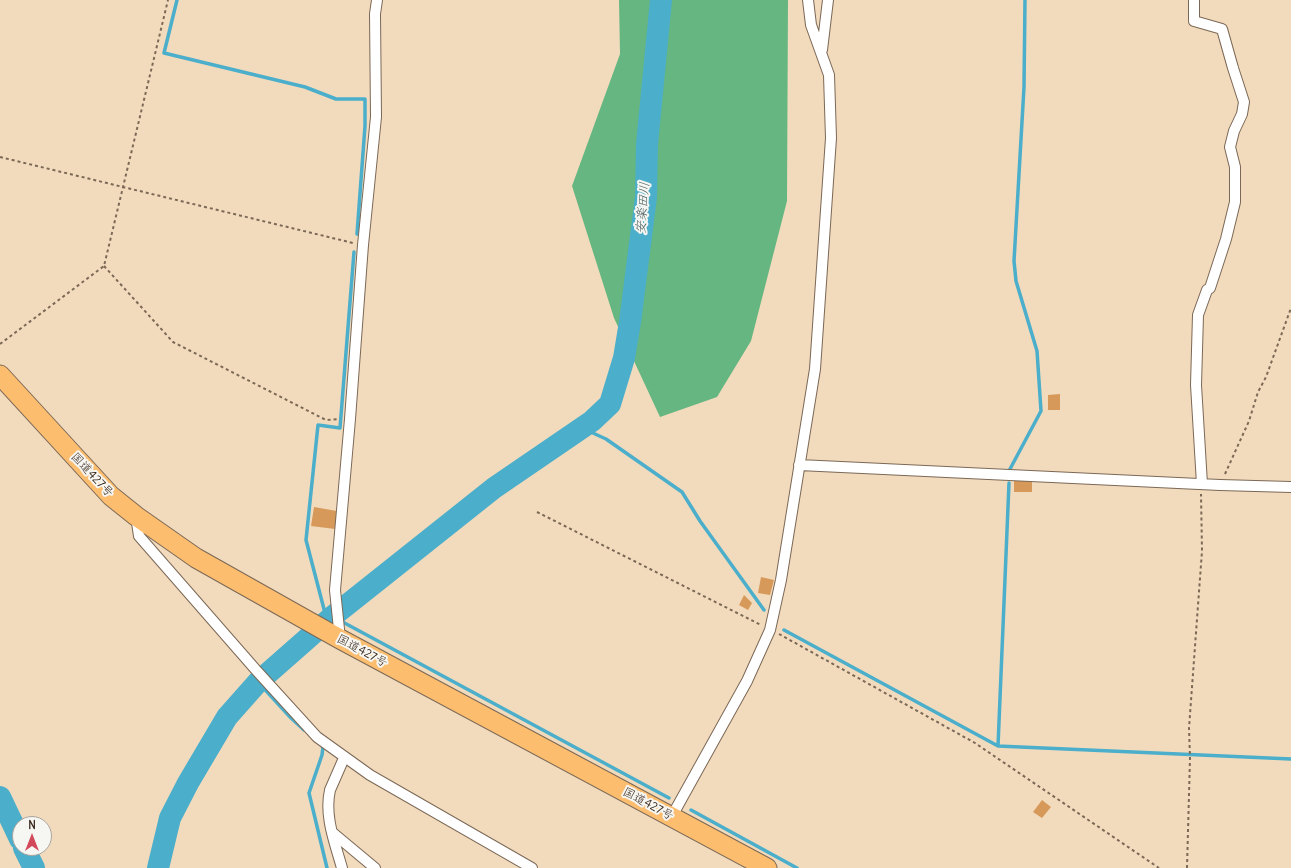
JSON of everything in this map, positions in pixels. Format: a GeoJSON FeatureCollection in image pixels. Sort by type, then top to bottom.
{"type":"FeatureCollection","features":[{"type":"Feature","properties":{"kind":"highway","name":"国道427号"},"geometry":{"type":"LineString","coordinates":[[0,375],[111,496],[136,516],[196,558],[307,620],[335,630],[768,868]]}},
{"type":"Feature","properties":{"kind":"street"},"geometry":{"type":"LineString","coordinates":[[335,630],[337,607],[335,590],[363,246],[376,117],[375,14],[377,0]]}},
{"type":"Feature","properties":{"kind":"street"},"geometry":{"type":"LineString","coordinates":[[672,816],[747,681],[770,630],[781,580],[814,369],[831,138],[829,75],[811,25],[808,0]]}},
{"type":"Feature","properties":{"kind":"street"},"geometry":{"type":"LineString","coordinates":[[821,51],[828,0]]}},
{"type":"Feature","properties":{"kind":"street"},"geometry":{"type":"LineString","coordinates":[[1194,0],[1194,21],[1222,29],[1244,102],[1242,114],[1234,131],[1230,147],[1235,167],[1235,202],[1226,239],[1210,288],[1207,290],[1198,315],[1196,385],[1202,484]]}},
{"type":"Feature","properties":{"kind":"street"},"geometry":{"type":"LineString","coordinates":[[799,465],[1291,487]]}},
{"type":"Feature","properties":{"kind":"street"},"geometry":{"type":"LineString","coordinates":[[136,516],[139,536],[317,738],[370,775],[532,868]]}},
{"type":"Feature","properties":{"kind":"street"},"geometry":{"type":"LineString","coordinates":[[342,868],[328,817],[328,796],[344,758]]}},
{"type":"Feature","properties":{"kind":"street"},"geometry":{"type":"LineString","coordinates":[[333,833],[375,868]]}},
{"type":"Feature","properties":{"kind":"path"},"geometry":{"type":"LineString","coordinates":[[0,344],[104,266],[168,0]]}},
{"type":"Feature","properties":{"kind":"path"},"geometry":{"type":"LineString","coordinates":[[0,157],[363,246]]}},
{"type":"Feature","properties":{"kind":"path"},"geometry":{"type":"LineString","coordinates":[[104,266],[173,342],[326,420],[338,419]]}},
{"type":"Feature","properties":{"kind":"path"},"geometry":{"type":"LineString","coordinates":[[1220,485],[1249,421],[1258,392],[1266,378],[1291,308]]}},
{"type":"Feature","properties":{"kind":"path"},"geometry":{"type":"LineString","coordinates":[[1187,868],[1190,758],[1189,728],[1202,551],[1200,488],[1202,484]]}},
{"type":"Feature","properties":{"kind":"path"},"geometry":{"type":"LineString","coordinates":[[537,512],[770,630],[975,743],[1158,868]]}},
{"type":"Feature","properties":{"kind":"green space"},"geometry":{"type":"Polygon","coordinates":[[[619,0],[788,0],[787,201],[751,341],[717,397],[660,417],[614,318],[572,186],[620,54],[619,0]]]}},
{"type":"Feature","properties":{"kind":"building"},"geometry":{"type":"Polygon","coordinates":[[[1060,394],[1060,410],[1048,410],[1048,395],[1060,394]]]}},
{"type":"Feature","properties":{"kind":"building"},"geometry":{"type":"Polygon","coordinates":[[[1014,481],[1032,481],[1032,492],[1014,492],[1014,481]]]}},
{"type":"Feature","properties":{"kind":"building"},"geometry":{"type":"Polygon","coordinates":[[[314,507],[337,511],[335,529],[311,526],[314,507]]]}},
{"type":"Feature","properties":{"kind":"building"},"geometry":{"type":"Polygon","coordinates":[[[761,577],[774,580],[770,595],[758,593],[761,577]]]}},
{"type":"Feature","properties":{"kind":"building"},"geometry":{"type":"Polygon","coordinates":[[[744,595],[752,603],[748,610],[739,605],[744,595]]]}},
{"type":"Feature","properties":{"kind":"building"},"geometry":{"type":"Polygon","coordinates":[[[1042,800],[1051,807],[1042,818],[1033,812],[1042,800]]]}},
{"type":"Feature","properties":{"kind":"waterway"},"geometry":{"type":"LineString","coordinates":[[177,0],[164,53],[305,87],[336,99],[365,99],[365,126],[357,234]]}},
{"type":"Feature","properties":{"kind":"waterway","name":"安楽田川"},"geometry":{"type":"LineString","coordinates":[[158,868],[170,818],[188,783],[227,717],[258,682],[333,616],[494,488],[592,421],[610,404],[624,358],[646,197],[647,144],[661,0]]}},
{"type":"Feature","properties":{"kind":"waterway"},"geometry":{"type":"LineString","coordinates":[[1010,469],[1041,411],[1037,351],[1016,281],[1014,261],[1024,87],[1025,0]]}},
{"type":"Feature","properties":{"kind":"waterway"},"geometry":{"type":"LineString","coordinates":[[329,620],[325,613],[306,540],[318,425],[340,428],[354,252]]}},
{"type":"Feature","properties":{"kind":"waterway"},"geometry":{"type":"LineString","coordinates":[[582,428],[606,439],[682,492],[700,521],[764,610]]}},
{"type":"Feature","properties":{"kind":"waterway"},"geometry":{"type":"LineString","coordinates":[[998,746],[1009,483]]}},
{"type":"Feature","properties":{"kind":"waterway"},"geometry":{"type":"LineString","coordinates":[[339,620],[669,798]]}},
{"type":"Feature","properties":{"kind":"waterway"},"geometry":{"type":"LineString","coordinates":[[784,630],[998,746],[1291,759]]}},
{"type":"Feature","properties":{"kind":"waterway"},"geometry":{"type":"LineString","coordinates":[[258,682],[304,730]]}},
{"type":"Feature","properties":{"kind":"waterway"},"geometry":{"type":"LineString","coordinates":[[321,745],[323,747],[322,755],[309,793],[327,868]]}},
{"type":"Feature","properties":{"kind":"waterway"},"geometry":{"type":"LineString","coordinates":[[0,797],[12,822]]}},
{"type":"Feature","properties":{"kind":"waterway"},"geometry":{"type":"LineString","coordinates":[[691,810],[797,868]]}},
{"type":"Feature","properties":{"kind":"waterway"},"geometry":{"type":"LineString","coordinates":[[28,856],[34,868]]}}]}
